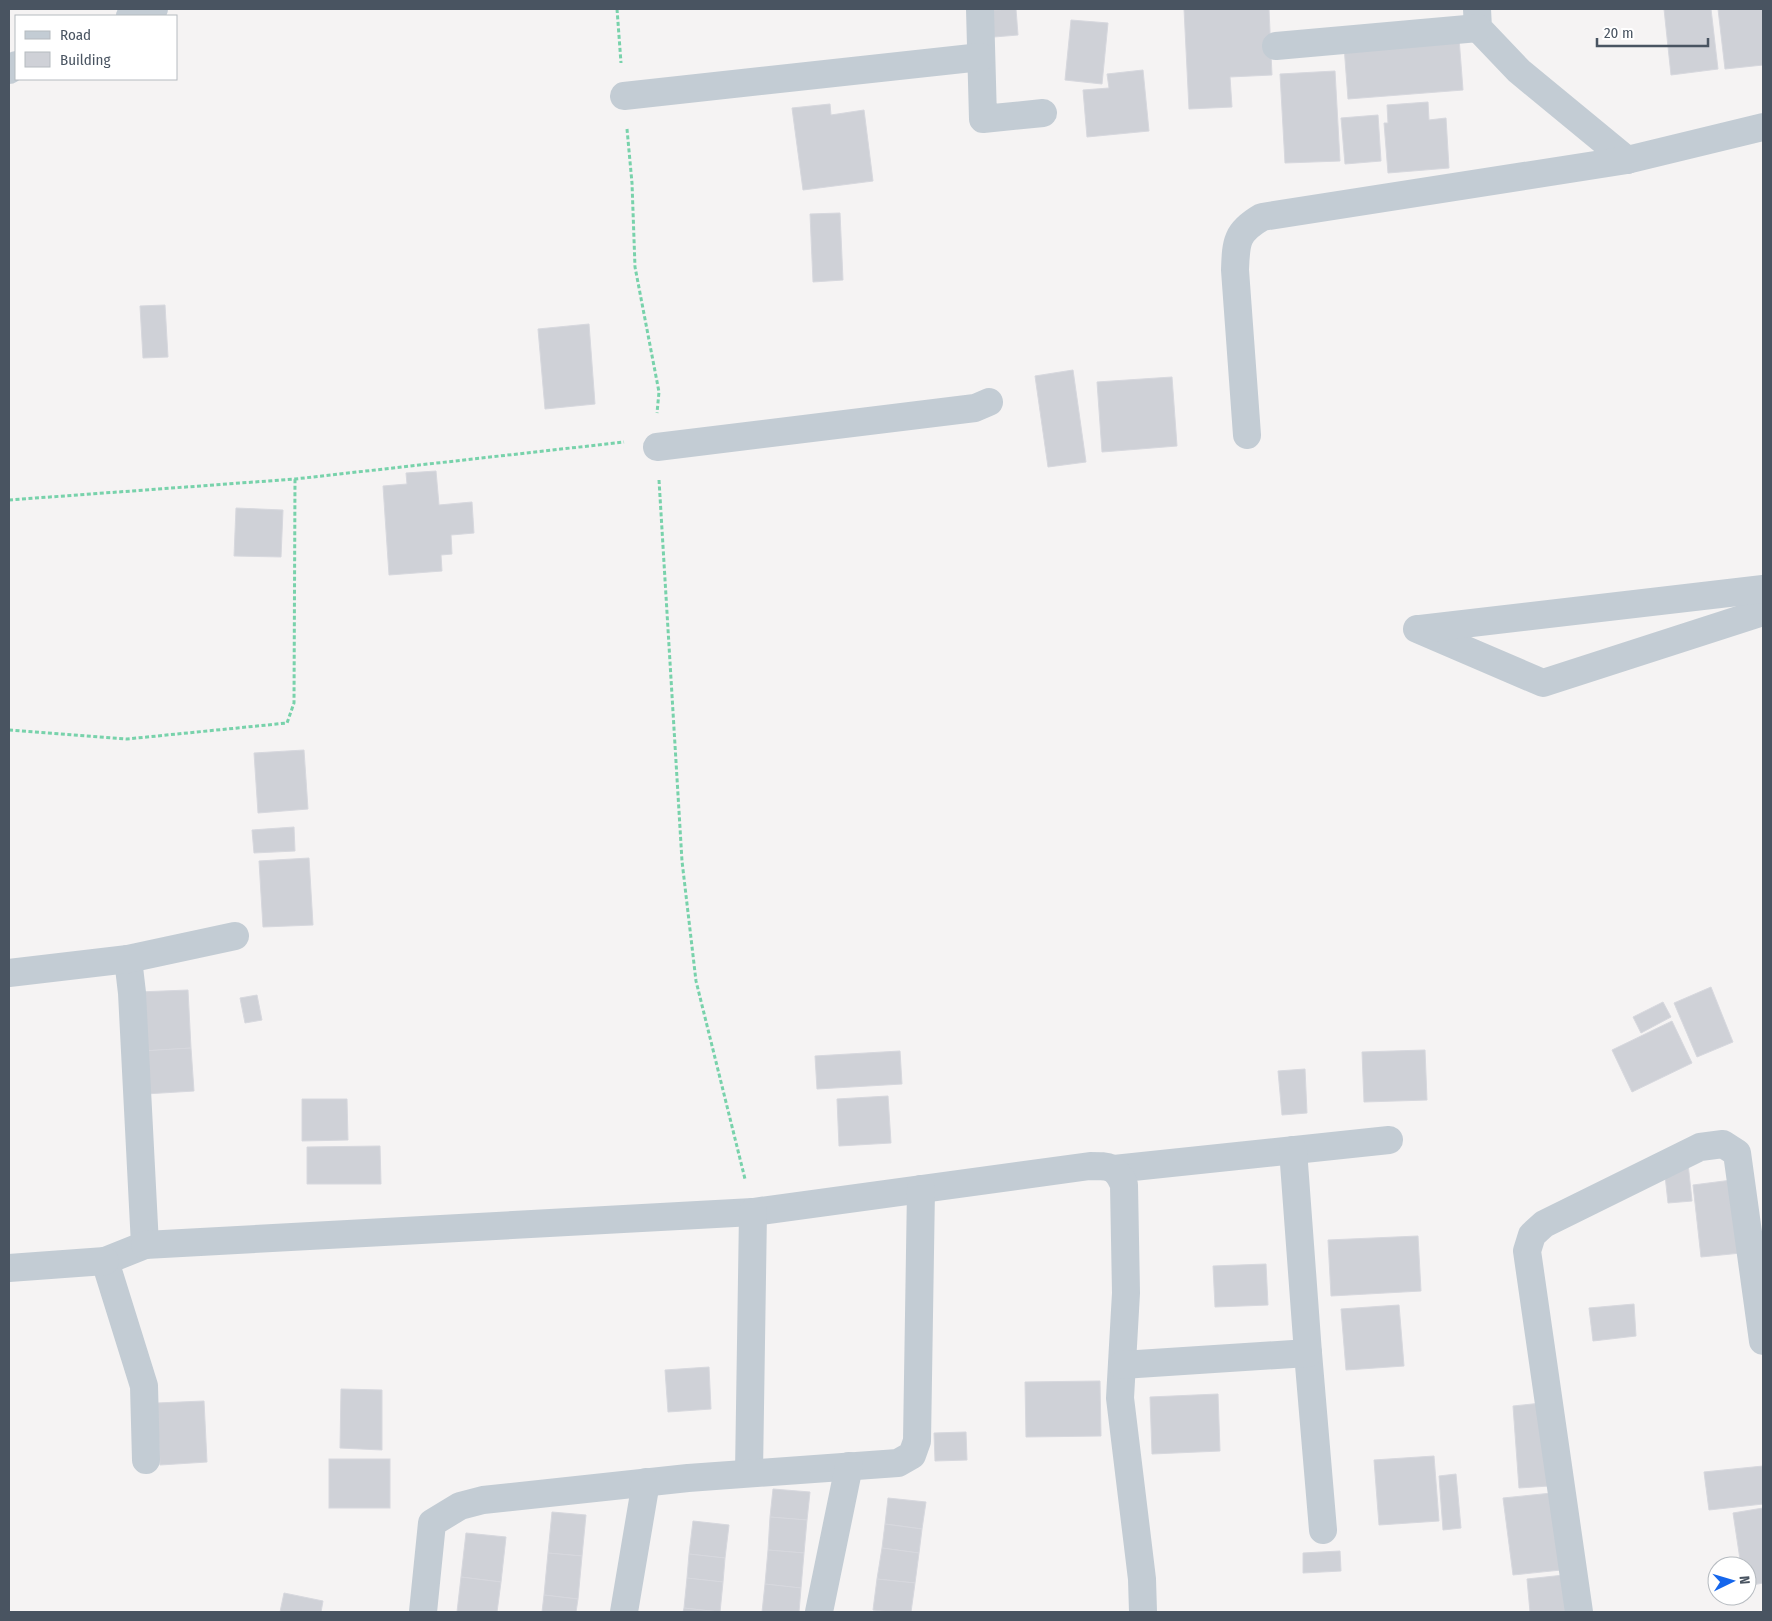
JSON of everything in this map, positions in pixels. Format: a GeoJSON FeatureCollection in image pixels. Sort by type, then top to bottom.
{"type":"FeatureCollection","features":[{"type":"Feature","properties":{"kind":"street"},"geometry":{"type":"LineString","coordinates":[[980,9],[983,119],[1043,113]]}},
{"type":"Feature","properties":{"kind":"street"},"geometry":{"type":"LineString","coordinates":[[1276,46],[1477,18],[1519,71],[1627,160]]}},
{"type":"Feature","properties":{"kind":"street"},"geometry":{"type":"LineString","coordinates":[[624,96],[981,57]]}},
{"type":"Feature","properties":{"kind":"street"},"geometry":{"type":"LineString","coordinates":[[1247,434],[1235,270],[1236,245],[1247,226],[1262,217],[1627,160],[1763,127]]}},
{"type":"Feature","properties":{"kind":"street"},"geometry":{"type":"LineString","coordinates":[[657,447],[974,408],[989,402]]}},
{"type":"Feature","properties":{"kind":"street"},"geometry":{"type":"LineString","coordinates":[[1763,589],[1417,629],[1543,683],[1763,612]]}},
{"type":"Feature","properties":{"kind":"street"},"geometry":{"type":"LineString","coordinates":[[9,973],[128,959],[235,936]]}},
{"type":"Feature","properties":{"kind":"street"},"geometry":{"type":"LineString","coordinates":[[128,959],[145,1245]]}},
{"type":"Feature","properties":{"kind":"street"},"geometry":{"type":"LineString","coordinates":[[9,1268],[105,1261],[145,1245],[753,1212],[1090,1166],[1104,1166],[1114,1169],[1389,1140]]}},
{"type":"Feature","properties":{"kind":"street"},"geometry":{"type":"LineString","coordinates":[[1579,1612],[1527,1251],[1532,1235],[1544,1224],[1700,1146],[1723,1144],[1737,1153],[1763,1342]]}},
{"type":"Feature","properties":{"kind":"street"},"geometry":{"type":"LineString","coordinates":[[1293,1150],[1323,1530]]}},
{"type":"Feature","properties":{"kind":"street"},"geometry":{"type":"LineString","coordinates":[[1114,1169],[1120,1175],[1124,1184],[1126,1293],[1120,1398],[1142,1579],[1143,1612]]}},
{"type":"Feature","properties":{"kind":"street"},"geometry":{"type":"LineString","coordinates":[[422,1612],[432,1523],[460,1506],[483,1500],[646,1482],[898,1463],[912,1455],[917,1441],[921,1189]]}},
{"type":"Feature","properties":{"kind":"street"},"geometry":{"type":"LineString","coordinates":[[749,1473],[753,1212]]}},
{"type":"Feature","properties":{"kind":"street"},"geometry":{"type":"LineString","coordinates":[[105,1261],[144,1386],[146,1460]]}},
{"type":"Feature","properties":{"kind":"street"},"geometry":{"type":"LineString","coordinates":[[1122,1365],[1308,1352]]}},
{"type":"Feature","properties":{"kind":"street"},"geometry":{"type":"LineString","coordinates":[[819,1612],[848,1466]]}},
{"type":"Feature","properties":{"kind":"street"},"geometry":{"type":"LineString","coordinates":[[624,1612],[646,1482]]}},
{"type":"Feature","properties":{"kind":"path"},"geometry":{"type":"LineString","coordinates":[[617,9],[632,183],[635,267],[658,392],[655,427],[682,861],[696,981],[753,1212]]}},
{"type":"Feature","properties":{"kind":"path"},"geometry":{"type":"LineString","coordinates":[[9,500],[295,479],[630,442]]}},
{"type":"Feature","properties":{"kind":"path"},"geometry":{"type":"LineString","coordinates":[[9,730],[127,739],[287,723],[294,702],[295,479]]}},
{"type":"Feature","properties":{"kind":"building"},"geometry":{"type":"Polygon","coordinates":[[[1016,9],[1018,35],[994,37],[992,10],[1016,9]]]}},
{"type":"Feature","properties":{"kind":"building"},"geometry":{"type":"Polygon","coordinates":[[[1184,9],[1269,9],[1272,75],[1230,77],[1232,107],[1189,109],[1184,9]]]}},
{"type":"Feature","properties":{"kind":"building"},"geometry":{"type":"Polygon","coordinates":[[[1664,9],[1711,9],[1718,69],[1671,75],[1664,9]]]}},
{"type":"Feature","properties":{"kind":"building"},"geometry":{"type":"Polygon","coordinates":[[[1718,9],[1763,9],[1763,65],[1725,69],[1718,9]]]}},
{"type":"Feature","properties":{"kind":"building"},"geometry":{"type":"Polygon","coordinates":[[[1071,20],[1108,23],[1102,84],[1065,80],[1071,20]]]}},
{"type":"Feature","properties":{"kind":"building"},"geometry":{"type":"Polygon","coordinates":[[[1459,38],[1463,90],[1348,99],[1344,46],[1459,38]]]}},
{"type":"Feature","properties":{"kind":"building"},"geometry":{"type":"Polygon","coordinates":[[[1143,70],[1149,131],[1087,137],[1083,90],[1109,88],[1107,74],[1143,70]]]}},
{"type":"Feature","properties":{"kind":"building"},"geometry":{"type":"Polygon","coordinates":[[[1335,71],[1340,161],[1285,163],[1280,74],[1335,71]]]}},
{"type":"Feature","properties":{"kind":"building"},"geometry":{"type":"Polygon","coordinates":[[[1428,102],[1429,120],[1446,118],[1449,168],[1388,173],[1384,123],[1388,123],[1387,105],[1428,102]]]}},
{"type":"Feature","properties":{"kind":"building"},"geometry":{"type":"Polygon","coordinates":[[[830,104],[831,115],[864,110],[873,181],[803,190],[792,108],[830,104]]]}},
{"type":"Feature","properties":{"kind":"building"},"geometry":{"type":"Polygon","coordinates":[[[1378,115],[1381,161],[1345,164],[1341,118],[1378,115]]]}},
{"type":"Feature","properties":{"kind":"building"},"geometry":{"type":"Polygon","coordinates":[[[840,213],[843,280],[813,282],[810,214],[840,213]]]}},
{"type":"Feature","properties":{"kind":"building"},"geometry":{"type":"Polygon","coordinates":[[[165,305],[168,357],[143,358],[140,306],[165,305]]]}},
{"type":"Feature","properties":{"kind":"building"},"geometry":{"type":"Polygon","coordinates":[[[589,324],[595,404],[545,409],[538,329],[589,324]]]}},
{"type":"Feature","properties":{"kind":"building"},"geometry":{"type":"Polygon","coordinates":[[[1073,370],[1086,462],[1048,467],[1035,376],[1073,370]]]}},
{"type":"Feature","properties":{"kind":"building"},"geometry":{"type":"Polygon","coordinates":[[[1172,377],[1177,446],[1102,452],[1097,382],[1172,377]]]}},
{"type":"Feature","properties":{"kind":"building"},"geometry":{"type":"Polygon","coordinates":[[[436,471],[439,505],[472,502],[474,533],[451,535],[452,554],[441,555],[442,571],[389,575],[383,486],[407,484],[406,473],[436,471]]]}},
{"type":"Feature","properties":{"kind":"building"},"geometry":{"type":"Polygon","coordinates":[[[236,508],[283,510],[281,557],[234,556],[236,508]]]}},
{"type":"Feature","properties":{"kind":"building"},"geometry":{"type":"Polygon","coordinates":[[[304,750],[308,809],[258,813],[254,753],[304,750]]]}},
{"type":"Feature","properties":{"kind":"building"},"geometry":{"type":"Polygon","coordinates":[[[294,827],[295,851],[254,853],[252,830],[294,827]]]}},
{"type":"Feature","properties":{"kind":"building"},"geometry":{"type":"Polygon","coordinates":[[[309,858],[313,925],[263,927],[259,861],[309,858]]]}},
{"type":"Feature","properties":{"kind":"building"},"geometry":{"type":"Polygon","coordinates":[[[1711,987],[1733,1042],[1697,1057],[1674,1003],[1711,987]]]}},
{"type":"Feature","properties":{"kind":"building"},"geometry":{"type":"Polygon","coordinates":[[[188,990],[191,1048],[142,1051],[139,992],[188,990]]]}},
{"type":"Feature","properties":{"kind":"building"},"geometry":{"type":"Polygon","coordinates":[[[257,995],[262,1020],[245,1023],[240,998],[257,995]]]}},
{"type":"Feature","properties":{"kind":"building"},"geometry":{"type":"Polygon","coordinates":[[[1663,1002],[1671,1017],[1641,1033],[1633,1017],[1663,1002]]]}},
{"type":"Feature","properties":{"kind":"building"},"geometry":{"type":"Polygon","coordinates":[[[1672,1021],[1692,1063],[1632,1092],[1612,1050],[1672,1021]]]}},
{"type":"Feature","properties":{"kind":"building"},"geometry":{"type":"Polygon","coordinates":[[[191,1048],[194,1091],[145,1094],[142,1051],[191,1048]]]}},
{"type":"Feature","properties":{"kind":"building"},"geometry":{"type":"Polygon","coordinates":[[[1425,1050],[1427,1100],[1364,1102],[1362,1052],[1425,1050]]]}},
{"type":"Feature","properties":{"kind":"building"},"geometry":{"type":"Polygon","coordinates":[[[900,1051],[902,1084],[817,1089],[815,1056],[900,1051]]]}},
{"type":"Feature","properties":{"kind":"building"},"geometry":{"type":"Polygon","coordinates":[[[1305,1069],[1307,1113],[1282,1115],[1278,1071],[1305,1069]]]}},
{"type":"Feature","properties":{"kind":"building"},"geometry":{"type":"Polygon","coordinates":[[[888,1096],[891,1143],[839,1146],[837,1099],[888,1096]]]}},
{"type":"Feature","properties":{"kind":"building"},"geometry":{"type":"Polygon","coordinates":[[[302,1099],[347,1099],[348,1140],[302,1141],[302,1099]]]}},
{"type":"Feature","properties":{"kind":"building"},"geometry":{"type":"Polygon","coordinates":[[[380,1146],[381,1184],[307,1184],[307,1147],[380,1146]]]}},
{"type":"Feature","properties":{"kind":"building"},"geometry":{"type":"Polygon","coordinates":[[[1688,1163],[1692,1201],[1668,1203],[1664,1166],[1688,1163]]]}},
{"type":"Feature","properties":{"kind":"building"},"geometry":{"type":"Polygon","coordinates":[[[1732,1180],[1741,1253],[1701,1257],[1693,1185],[1732,1180]]]}},
{"type":"Feature","properties":{"kind":"building"},"geometry":{"type":"Polygon","coordinates":[[[1418,1236],[1421,1291],[1331,1296],[1328,1240],[1418,1236]]]}},
{"type":"Feature","properties":{"kind":"building"},"geometry":{"type":"Polygon","coordinates":[[[1266,1264],[1268,1305],[1215,1307],[1213,1266],[1266,1264]]]}},
{"type":"Feature","properties":{"kind":"building"},"geometry":{"type":"Polygon","coordinates":[[[1634,1304],[1636,1336],[1593,1341],[1589,1308],[1634,1304]]]}},
{"type":"Feature","properties":{"kind":"building"},"geometry":{"type":"Polygon","coordinates":[[[1399,1305],[1404,1366],[1346,1370],[1341,1309],[1399,1305]]]}},
{"type":"Feature","properties":{"kind":"building"},"geometry":{"type":"Polygon","coordinates":[[[709,1367],[711,1409],[668,1412],[665,1370],[709,1367]]]}},
{"type":"Feature","properties":{"kind":"building"},"geometry":{"type":"Polygon","coordinates":[[[1100,1381],[1101,1436],[1026,1437],[1025,1382],[1100,1381]]]}},
{"type":"Feature","properties":{"kind":"building"},"geometry":{"type":"Polygon","coordinates":[[[341,1389],[382,1390],[382,1450],[340,1448],[341,1389]]]}},
{"type":"Feature","properties":{"kind":"building"},"geometry":{"type":"Polygon","coordinates":[[[1218,1394],[1220,1451],[1152,1454],[1150,1397],[1218,1394]]]}},
{"type":"Feature","properties":{"kind":"building"},"geometry":{"type":"Polygon","coordinates":[[[204,1401],[207,1462],[160,1465],[157,1403],[204,1401]]]}},
{"type":"Feature","properties":{"kind":"building"},"geometry":{"type":"Polygon","coordinates":[[[1542,1403],[1549,1486],[1519,1488],[1513,1406],[1542,1403]]]}},
{"type":"Feature","properties":{"kind":"building"},"geometry":{"type":"Polygon","coordinates":[[[966,1432],[967,1460],[935,1461],[934,1433],[966,1432]]]}},
{"type":"Feature","properties":{"kind":"building"},"geometry":{"type":"Polygon","coordinates":[[[1434,1456],[1439,1521],[1379,1525],[1374,1460],[1434,1456]]]}},
{"type":"Feature","properties":{"kind":"building"},"geometry":{"type":"Polygon","coordinates":[[[329,1459],[390,1459],[390,1508],[329,1508],[329,1459]]]}},
{"type":"Feature","properties":{"kind":"building"},"geometry":{"type":"Polygon","coordinates":[[[1763,1466],[1763,1504],[1709,1510],[1704,1472],[1763,1466]]]}},
{"type":"Feature","properties":{"kind":"building"},"geometry":{"type":"Polygon","coordinates":[[[1456,1474],[1461,1528],[1443,1530],[1439,1476],[1456,1474]]]}},
{"type":"Feature","properties":{"kind":"building"},"geometry":{"type":"Polygon","coordinates":[[[773,1489],[810,1492],[807,1520],[770,1517],[773,1489]]]}},
{"type":"Feature","properties":{"kind":"building"},"geometry":{"type":"Polygon","coordinates":[[[1552,1493],[1561,1570],[1513,1575],[1503,1498],[1552,1493]]]}},
{"type":"Feature","properties":{"kind":"building"},"geometry":{"type":"Polygon","coordinates":[[[888,1498],[926,1502],[922,1529],[885,1524],[888,1498]]]}},
{"type":"Feature","properties":{"kind":"building"},"geometry":{"type":"Polygon","coordinates":[[[1763,1508],[1763,1583],[1757,1584],[1757,1556],[1739,1556],[1733,1513],[1763,1508]]]}},
{"type":"Feature","properties":{"kind":"building"},"geometry":{"type":"Polygon","coordinates":[[[552,1512],[586,1515],[582,1556],[548,1553],[552,1512]]]}},
{"type":"Feature","properties":{"kind":"building"},"geometry":{"type":"Polygon","coordinates":[[[770,1517],[807,1520],[804,1553],[768,1550],[770,1517]]]}},
{"type":"Feature","properties":{"kind":"building"},"geometry":{"type":"Polygon","coordinates":[[[693,1521],[729,1525],[725,1558],[689,1554],[693,1521]]]}},
{"type":"Feature","properties":{"kind":"building"},"geometry":{"type":"Polygon","coordinates":[[[885,1524],[922,1529],[919,1553],[882,1548],[885,1524]]]}},
{"type":"Feature","properties":{"kind":"building"},"geometry":{"type":"Polygon","coordinates":[[[466,1533],[506,1537],[501,1582],[461,1577],[466,1533]]]}},
{"type":"Feature","properties":{"kind":"building"},"geometry":{"type":"Polygon","coordinates":[[[882,1548],[919,1553],[915,1583],[877,1579],[882,1548]]]}},
{"type":"Feature","properties":{"kind":"building"},"geometry":{"type":"Polygon","coordinates":[[[768,1550],[804,1553],[801,1588],[765,1584],[768,1550]]]}},
{"type":"Feature","properties":{"kind":"building"},"geometry":{"type":"Polygon","coordinates":[[[1340,1551],[1341,1571],[1303,1573],[1303,1553],[1340,1551]]]}},
{"type":"Feature","properties":{"kind":"building"},"geometry":{"type":"Polygon","coordinates":[[[548,1553],[582,1556],[578,1599],[544,1595],[548,1553]]]}},
{"type":"Feature","properties":{"kind":"building"},"geometry":{"type":"Polygon","coordinates":[[[689,1554],[725,1558],[723,1582],[687,1578],[689,1554]]]}},
{"type":"Feature","properties":{"kind":"building"},"geometry":{"type":"Polygon","coordinates":[[[1564,1575],[1568,1612],[1530,1612],[1527,1579],[1564,1575]]]}},
{"type":"Feature","properties":{"kind":"building"},"geometry":{"type":"Polygon","coordinates":[[[461,1577],[501,1582],[497,1612],[457,1612],[461,1577]]]}},
{"type":"Feature","properties":{"kind":"building"},"geometry":{"type":"Polygon","coordinates":[[[687,1578],[723,1582],[720,1612],[684,1608],[687,1578]]]}},
{"type":"Feature","properties":{"kind":"building"},"geometry":{"type":"Polygon","coordinates":[[[877,1579],[915,1583],[911,1612],[873,1610],[877,1579]]]}},
{"type":"Feature","properties":{"kind":"building"},"geometry":{"type":"Polygon","coordinates":[[[765,1584],[801,1588],[799,1612],[762,1612],[765,1584]]]}},
{"type":"Feature","properties":{"kind":"building"},"geometry":{"type":"Polygon","coordinates":[[[284,1593],[323,1601],[321,1612],[280,1612],[284,1593]]]}},
{"type":"Feature","properties":{"kind":"building"},"geometry":{"type":"Polygon","coordinates":[[[544,1595],[578,1599],[576,1612],[542,1612],[544,1595]]]}},
{"type":"Feature","properties":{"kind":"building"},"geometry":{"type":"Polygon","coordinates":[[[684,1608],[720,1612],[683,1612],[684,1608]]]}}]}
